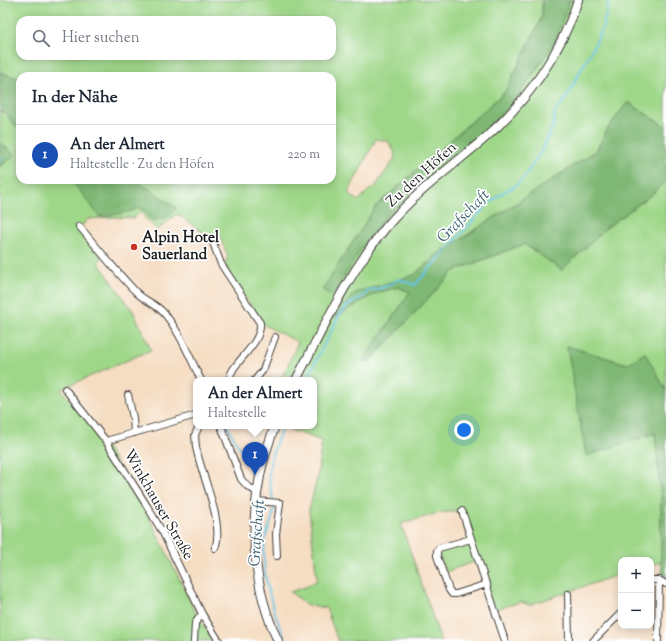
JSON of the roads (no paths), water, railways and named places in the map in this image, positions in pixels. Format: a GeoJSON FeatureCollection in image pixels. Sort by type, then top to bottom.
{"type":"FeatureCollection","features":[{"type":"Feature","properties":{"kind":"street","name":"Zu den Höfen"},"geometry":{"type":"LineString","coordinates":[[298,377],[336,300],[373,244],[388,225],[427,187],[485,138],[518,106],[544,71],[560,44],[578,0]]}},
{"type":"Feature","properties":{"kind":"street"},"geometry":{"type":"LineString","coordinates":[[79,226],[134,290],[140,296],[161,310],[180,339],[199,377]]}},
{"type":"Feature","properties":{"kind":"street"},"geometry":{"type":"LineString","coordinates":[[212,240],[221,264],[260,323],[258,334],[245,356],[231,372],[230,377]]}},
{"type":"Feature","properties":{"kind":"street"},"geometry":{"type":"LineString","coordinates":[[257,377],[263,370],[275,337]]}},
{"type":"Feature","properties":{"kind":"street","name":"Winkhauser Straße"},"geometry":{"type":"LineString","coordinates":[[65,389],[106,441],[163,533],[202,614],[219,641]]}},
{"type":"Feature","properties":{"kind":"street"},"geometry":{"type":"LineString","coordinates":[[128,395],[133,418],[134,433]]}},
{"type":"Feature","properties":{"kind":"street"},"geometry":{"type":"LineString","coordinates":[[106,441],[193,416]]}},
{"type":"Feature","properties":{"kind":"street"},"geometry":{"type":"LineString","coordinates":[[198,429],[195,435],[196,447],[217,524],[218,538],[215,548]]}},
{"type":"Feature","properties":{"kind":"street"},"geometry":{"type":"LineString","coordinates":[[222,429],[241,480],[257,492]]}},
{"type":"Feature","properties":{"kind":"street"},"geometry":{"type":"LineString","coordinates":[[274,429],[262,467],[257,492],[254,537],[258,575],[267,614],[278,641]]}},
{"type":"Feature","properties":{"kind":"street"},"geometry":{"type":"LineString","coordinates":[[256,501],[280,503],[276,534],[277,556]]}},
{"type":"Feature","properties":{"kind":"street"},"geometry":{"type":"LineString","coordinates":[[462,511],[505,641]]}},
{"type":"Feature","properties":{"kind":"street"},"geometry":{"type":"LineString","coordinates":[[471,539],[439,548],[437,551],[437,556],[446,583],[452,594],[487,584]]}},
{"type":"Feature","properties":{"kind":"street"},"geometry":{"type":"LineString","coordinates":[[654,580],[659,580],[666,584]]}},
{"type":"Feature","properties":{"kind":"street"},"geometry":{"type":"LineString","coordinates":[[658,641],[659,580]]}},
{"type":"Feature","properties":{"kind":"street"},"geometry":{"type":"LineString","coordinates":[[568,594],[569,641]]}},
{"type":"Feature","properties":{"kind":"street"},"geometry":{"type":"LineString","coordinates":[[194,641],[195,623],[202,614]]}},
{"type":"Feature","properties":{"kind":"street"},"geometry":{"type":"LineString","coordinates":[[593,641],[618,616]]}},
{"type":"Feature","properties":{"kind":"waterway","name":"Grafschaft"},"geometry":{"type":"LineString","coordinates":[[308,377],[340,314],[348,305],[364,296],[367,291],[385,287],[399,279],[415,285],[488,204],[505,191],[514,187],[523,179],[542,150],[553,126],[555,111],[568,94],[598,39],[605,20],[608,0]]}},
{"type":"Feature","properties":{"kind":"waterway"},"geometry":{"type":"LineString","coordinates":[[229,429],[253,471]]}},
{"type":"Feature","properties":{"kind":"waterway","name":"Grafschaft"},"geometry":{"type":"LineString","coordinates":[[282,429],[273,452],[269,471],[274,508],[265,541],[264,566],[272,605],[286,641]]}},
{"type":"Feature","properties":{"kind":"place","name":"Alpin Hotel Sauerland"},"geometry":{"type":"Point","coordinates":[134,247]}},
{"type":"Feature","properties":{"kind":"place","name":"An der Almert"},"geometry":{"type":"Point","coordinates":[255,475]}}]}
